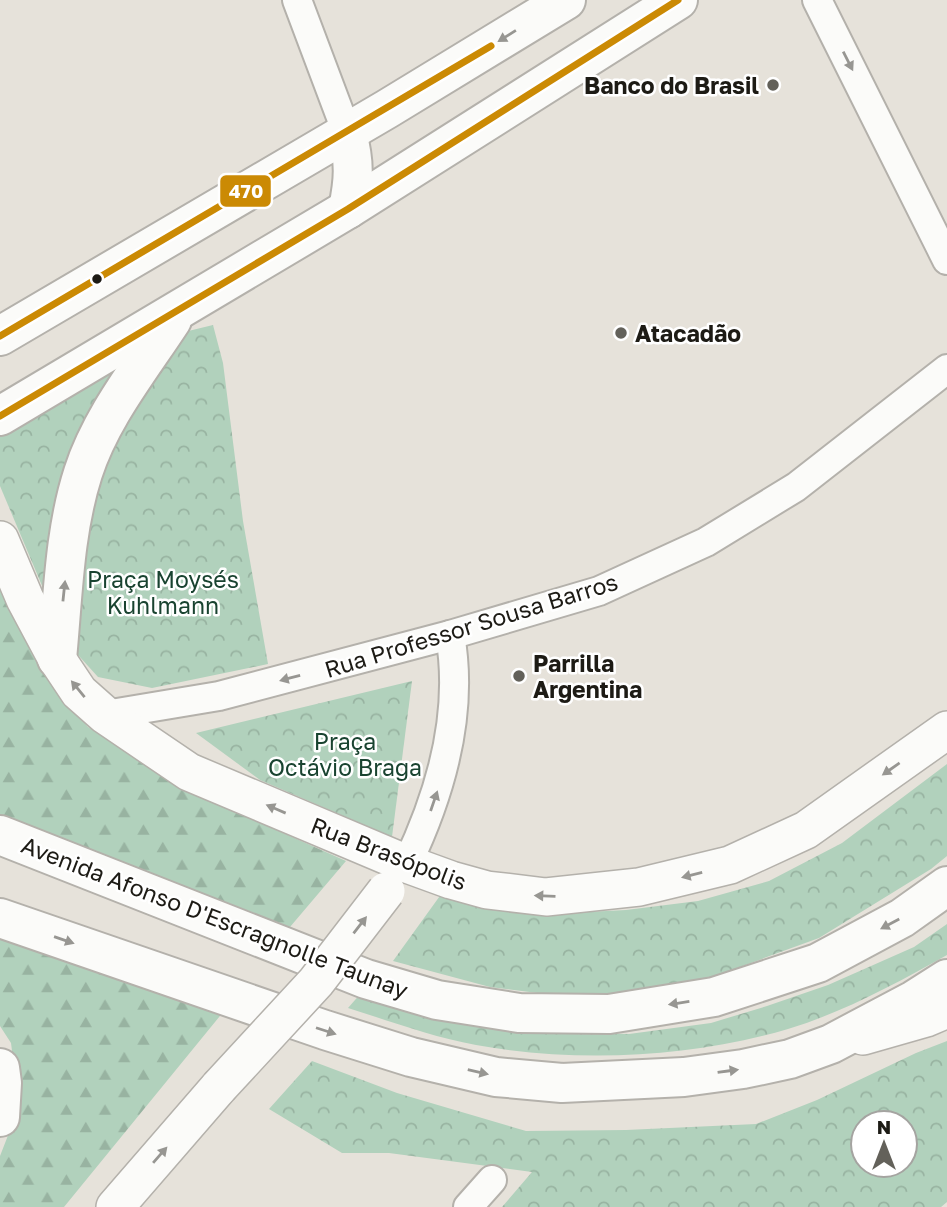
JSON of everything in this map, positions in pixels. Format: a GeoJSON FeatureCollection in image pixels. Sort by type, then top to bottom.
{"type":"FeatureCollection","features":[{"type":"Feature","properties":{"kind":"main road"},"geometry":{"type":"LineString","coordinates":[[0,336],[347,133],[566,0]]}},
{"type":"Feature","properties":{"kind":"main road"},"geometry":{"type":"LineString","coordinates":[[0,416],[348,209],[678,0]]}},
{"type":"Feature","properties":{"kind":"main road"},"geometry":{"type":"LineString","coordinates":[[347,133],[354,164],[354,181],[348,209]]}},
{"type":"Feature","properties":{"kind":"main road"},"geometry":{"type":"LineString","coordinates":[[57,659],[71,519],[83,472],[105,422],[176,313]]}},
{"type":"Feature","properties":{"kind":"main road","name":"Avenida Afonso D'Escragnolle Taunay"},"geometry":{"type":"LineString","coordinates":[[0,835],[366,979],[437,1000],[519,1013],[609,1014],[714,998],[818,963],[902,918],[947,886]]}},
{"type":"Feature","properties":{"kind":"main road"},"geometry":{"type":"LineString","coordinates":[[0,918],[411,1057],[496,1077],[562,1083],[684,1077],[790,1059],[831,1044],[914,1000],[947,979]]}},
{"type":"Feature","properties":{"kind":"main road"},"geometry":{"type":"LineString","coordinates":[[0,1068],[0,1117]]}},
{"type":"Feature","properties":{"kind":"street"},"geometry":{"type":"LineString","coordinates":[[297,0],[347,133]]}},
{"type":"Feature","properties":{"kind":"street"},"geometry":{"type":"LineString","coordinates":[[817,0],[947,260]]}},
{"type":"Feature","properties":{"kind":"street","name":"Rua Professor Sousa Barros"},"geometry":{"type":"LineString","coordinates":[[105,715],[219,696],[450,635],[599,591],[706,542],[796,487],[947,369]]}},
{"type":"Feature","properties":{"kind":"street","name":"Rua Brasópolis"},"geometry":{"type":"LineString","coordinates":[[0,540],[25,599],[57,659],[79,692],[105,715],[190,772],[397,878],[451,880],[488,890],[546,897],[639,887],[730,865],[806,830],[947,730]]}},
{"type":"Feature","properties":{"kind":"street"},"geometry":{"type":"LineString","coordinates":[[116,1207],[219,1087],[316,982],[397,878],[426,823],[439,787],[448,746],[455,696],[454,658],[450,635]]}},
{"type":"Feature","properties":{"kind":"street"},"geometry":{"type":"LineString","coordinates":[[831,1044],[895,1028],[947,1009]]}},
{"type":"Feature","properties":{"kind":"street"},"geometry":{"type":"LineString","coordinates":[[468,1207],[492,1180]]}},
{"type":"Feature","properties":{"kind":"green space","name":"Praça Moysés Kuhlmann"},"geometry":{"type":"Polygon","coordinates":[[[213,325],[223,363],[243,521],[268,664],[152,688],[98,677],[69,645],[93,475],[176,334],[213,325]]]}},
{"type":"Feature","properties":{"kind":"green space","name":"Praça Moysés Kuhlmann"},"geometry":{"type":"Polygon","coordinates":[[[137,349],[51,607],[0,486],[0,435],[137,349]]]}},
{"type":"Feature","properties":{"kind":"green space"},"geometry":{"type":"Polygon","coordinates":[[[0,581],[40,668],[88,727],[178,786],[346,861],[290,927],[0,815],[0,581]]]}},
{"type":"Feature","properties":{"kind":"green space","name":"Praça Octávio Braga"},"geometry":{"type":"Polygon","coordinates":[[[412,681],[392,837],[260,780],[196,733],[412,681]]]}},
{"type":"Feature","properties":{"kind":"green space"},"geometry":{"type":"Polygon","coordinates":[[[947,764],[947,856],[931,869],[819,938],[707,979],[644,992],[577,998],[490,987],[393,961],[442,893],[567,913],[626,910],[698,901],[769,881],[842,843],[947,764]]]}},
{"type":"Feature","properties":{"kind":"green space"},"geometry":{"type":"Polygon","coordinates":[[[947,924],[947,955],[850,1005],[788,1029],[750,1039],[672,1052],[593,1055],[514,1051],[443,1038],[348,1008],[362,992],[549,1032],[629,1034],[711,1023],[828,985],[914,947],[947,924]]]}},
{"type":"Feature","properties":{"kind":"green space"},"geometry":{"type":"Polygon","coordinates":[[[0,936],[224,1011],[64,1207],[0,1207],[0,1156],[14,1120],[16,1082],[11,1043],[0,1026],[0,936]]]}},
{"type":"Feature","properties":{"kind":"green space"},"geometry":{"type":"Polygon","coordinates":[[[947,1041],[947,1202],[941,1207],[502,1207],[532,1172],[389,1153],[342,1153],[269,1109],[312,1061],[397,1093],[526,1131],[756,1124],[817,1100],[947,1041]]]}},
{"type":"Feature","properties":{"kind":"transit line","name":"470"},"geometry":{"type":"LineString","coordinates":[[0,416],[348,209],[678,0]]}},
{"type":"Feature","properties":{"kind":"transit line","name":"470"},"geometry":{"type":"LineString","coordinates":[[0,336],[491,46]]}},
{"type":"Feature","properties":{"kind":"place","name":"Banco do Brasil"},"geometry":{"type":"Point","coordinates":[773,85]}},
{"type":"Feature","properties":{"kind":"place","name":"Atacadão"},"geometry":{"type":"Point","coordinates":[621,333]}},
{"type":"Feature","properties":{"kind":"place","name":"Parrilla Argentina"},"geometry":{"type":"Point","coordinates":[519,676]}}]}
